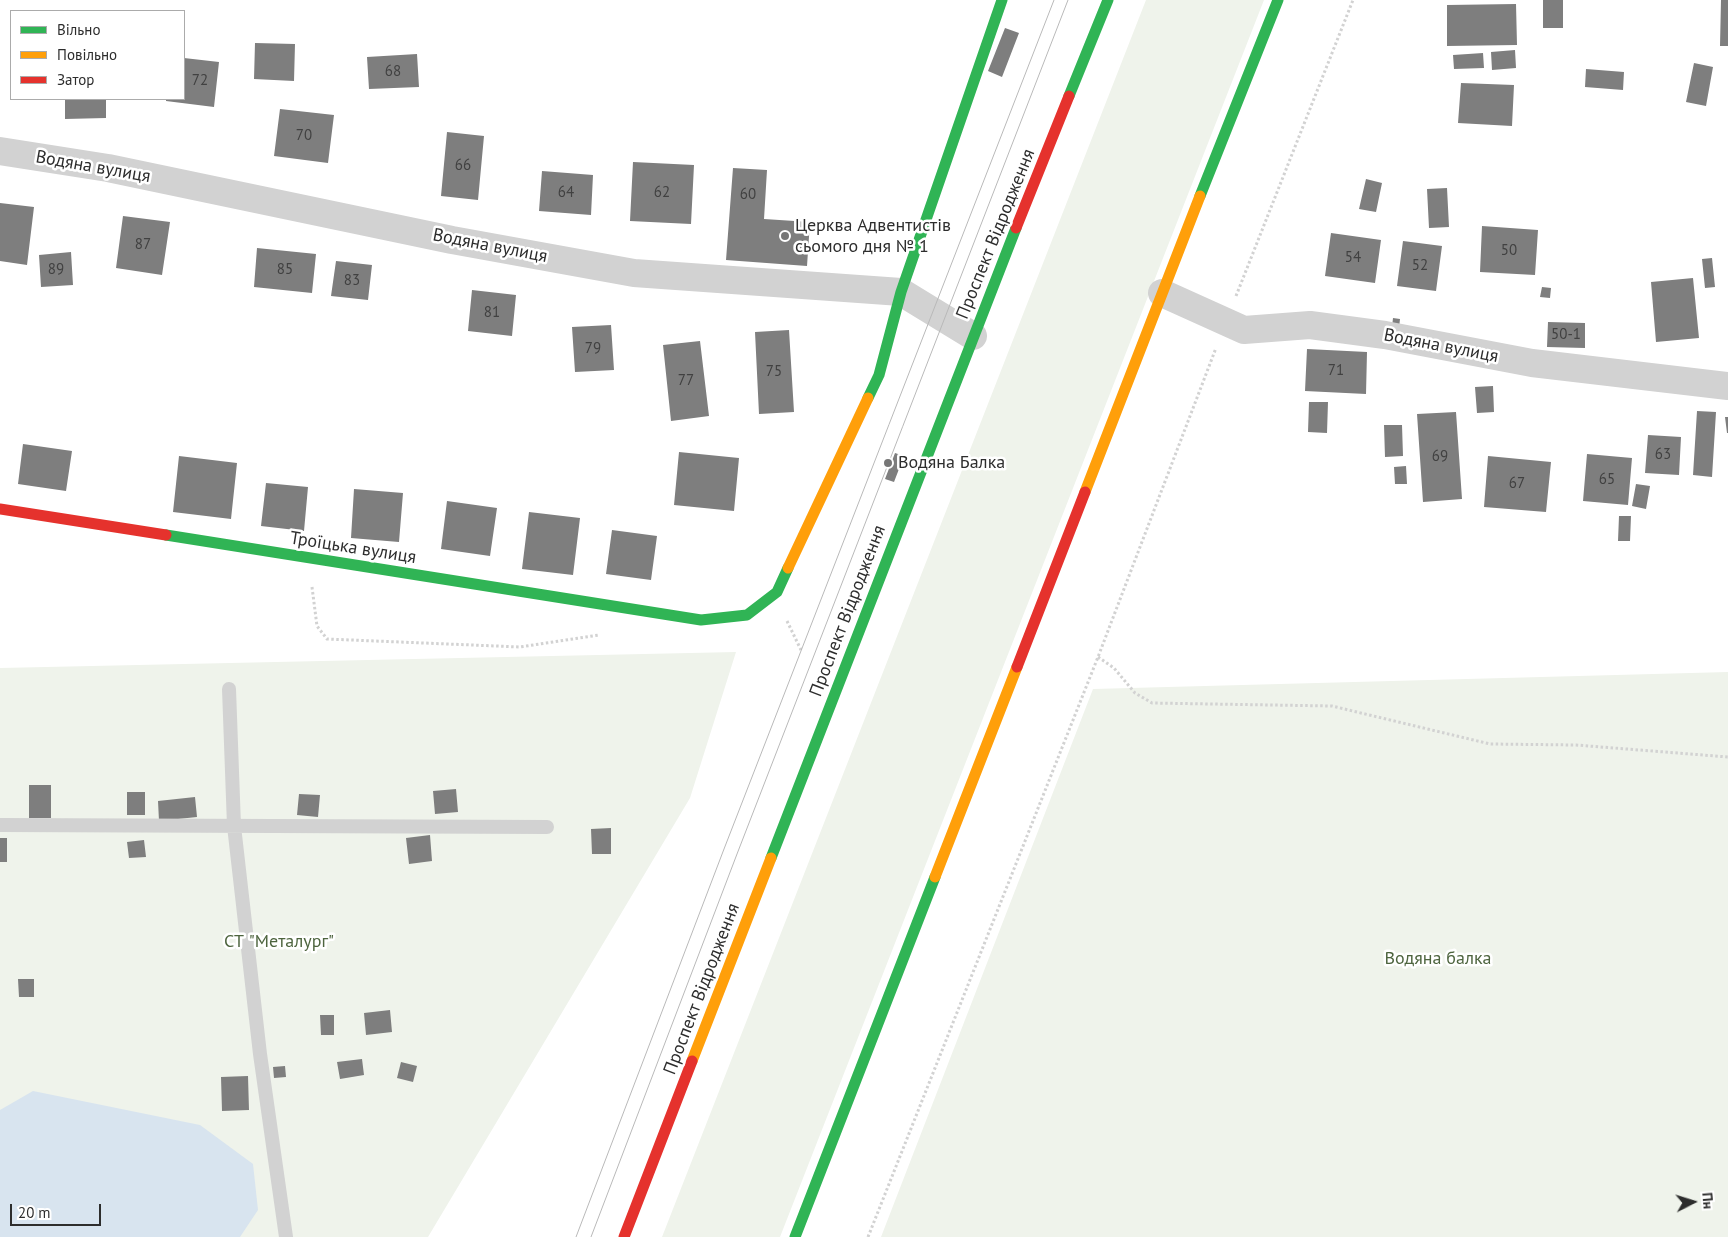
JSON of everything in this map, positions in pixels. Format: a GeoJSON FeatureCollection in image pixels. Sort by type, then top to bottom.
{"type":"FeatureCollection","features":[{"type":"Feature","properties":{"kind":"main road","name":"Троїцька вулиця"},"geometry":{"type":"LineString","coordinates":[[0,509],[702,620],[747,615],[777,592],[879,375],[901,292],[1002,0]]}},
{"type":"Feature","properties":{"kind":"main road","name":"Проспект Відродження"},"geometry":{"type":"LineString","coordinates":[[624,1237],[974,336],[1108,0]]}},
{"type":"Feature","properties":{"kind":"main road"},"geometry":{"type":"LineString","coordinates":[[795,1237],[1278,0]]}},
{"type":"Feature","properties":{"kind":"street","name":"Водяна вулиця"},"geometry":{"type":"LineString","coordinates":[[0,151],[108,168],[452,240],[634,273],[901,292],[974,336]]}},
{"type":"Feature","properties":{"kind":"street","name":"Водяна вулиця"},"geometry":{"type":"LineString","coordinates":[[1162,293],[1244,330],[1310,325],[1385,335],[1532,363],[1728,386]]}},
{"type":"Feature","properties":{"kind":"lane"},"geometry":{"type":"LineString","coordinates":[[229,689],[234,826],[260,1054],[286,1237]]}},
{"type":"Feature","properties":{"kind":"lane"},"geometry":{"type":"LineString","coordinates":[[0,825],[548,827]]}},
{"type":"Feature","properties":{"kind":"path"},"geometry":{"type":"LineString","coordinates":[[311,559],[316,626],[327,638],[520,647],[606,634]]}},
{"type":"Feature","properties":{"kind":"path"},"geometry":{"type":"LineString","coordinates":[[868,1237],[1098,657],[1114,668],[1134,693],[1152,703],[1332,706],[1490,744],[1576,746],[1728,757]]}},
{"type":"Feature","properties":{"kind":"green space"},"geometry":{"type":"Polygon","coordinates":[[[1146,0],[1264,0],[780,1237],[662,1237],[1146,0]]]}},
{"type":"Feature","properties":{"kind":"green space","name":"СТ \"Металург\""},"geometry":{"type":"Polygon","coordinates":[[[736,652],[690,798],[428,1237],[0,1237],[0,668],[736,652]]]}},
{"type":"Feature","properties":{"kind":"green space","name":"Водяна балка"},"geometry":{"type":"Polygon","coordinates":[[[1728,672],[1728,1237],[881,1237],[1093,689],[1728,672]]]}},
{"type":"Feature","properties":{"kind":"shaded area"},"geometry":{"type":"Polygon","coordinates":[[[33,1091],[200,1125],[253,1164],[258,1210],[240,1237],[0,1237],[0,1110],[33,1091]]]}},
{"type":"Feature","properties":{"kind":"building"},"geometry":{"type":"Polygon","coordinates":[[[1543,0],[1563,0],[1563,28],[1543,28],[1543,0]]]}},
{"type":"Feature","properties":{"kind":"building"},"geometry":{"type":"Polygon","coordinates":[[[1721,0],[1728,0],[1728,46],[1720,46],[1721,0]]]}},
{"type":"Feature","properties":{"kind":"building"},"geometry":{"type":"Polygon","coordinates":[[[1516,4],[1517,45],[1447,46],[1447,5],[1516,4]]]}},
{"type":"Feature","properties":{"kind":"building"},"geometry":{"type":"Polygon","coordinates":[[[1005,28],[1019,33],[1002,77],[988,71],[1005,28]]]}},
{"type":"Feature","properties":{"kind":"building"},"geometry":{"type":"Polygon","coordinates":[[[255,43],[295,44],[294,81],[254,79],[255,43]]]}},
{"type":"Feature","properties":{"kind":"building"},"geometry":{"type":"Polygon","coordinates":[[[1515,50],[1516,68],[1492,70],[1491,52],[1515,50]]]}},
{"type":"Feature","properties":{"kind":"building"},"geometry":{"type":"Polygon","coordinates":[[[1483,53],[1484,68],[1454,69],[1453,55],[1483,53]]]}},
{"type":"Feature","properties":{"kind":"building"},"geometry":{"type":"Polygon","coordinates":[[[417,54],[419,87],[369,89],[367,57],[417,54]]]}},
{"type":"Feature","properties":{"kind":"building"},"geometry":{"type":"Polygon","coordinates":[[[185,58],[219,62],[214,107],[166,101],[185,100],[185,58]]]}},
{"type":"Feature","properties":{"kind":"building"},"geometry":{"type":"Polygon","coordinates":[[[1694,63],[1713,67],[1706,106],[1686,102],[1694,63]]]}},
{"type":"Feature","properties":{"kind":"building"},"geometry":{"type":"Polygon","coordinates":[[[1586,69],[1624,72],[1623,90],[1585,87],[1586,69]]]}},
{"type":"Feature","properties":{"kind":"building"},"geometry":{"type":"Polygon","coordinates":[[[1461,83],[1514,85],[1512,126],[1458,123],[1461,83]]]}},
{"type":"Feature","properties":{"kind":"building"},"geometry":{"type":"Polygon","coordinates":[[[65,100],[106,100],[106,118],[65,119],[65,100]]]}},
{"type":"Feature","properties":{"kind":"building"},"geometry":{"type":"Polygon","coordinates":[[[280,109],[334,115],[328,163],[274,156],[280,109]]]}},
{"type":"Feature","properties":{"kind":"building"},"geometry":{"type":"Polygon","coordinates":[[[447,132],[484,136],[478,200],[441,196],[447,132]]]}},
{"type":"Feature","properties":{"kind":"building"},"geometry":{"type":"Polygon","coordinates":[[[633,162],[694,165],[691,224],[630,221],[633,162]]]}},
{"type":"Feature","properties":{"kind":"building"},"geometry":{"type":"Polygon","coordinates":[[[733,168],[767,170],[764,219],[810,222],[807,266],[726,260],[733,168]]]}},
{"type":"Feature","properties":{"kind":"building"},"geometry":{"type":"Polygon","coordinates":[[[542,171],[593,175],[591,215],[539,211],[542,171]]]}},
{"type":"Feature","properties":{"kind":"building"},"geometry":{"type":"Polygon","coordinates":[[[1366,179],[1382,183],[1376,212],[1359,209],[1366,179]]]}},
{"type":"Feature","properties":{"kind":"building"},"geometry":{"type":"Polygon","coordinates":[[[1447,188],[1449,227],[1429,228],[1427,189],[1447,188]]]}},
{"type":"Feature","properties":{"kind":"building"},"geometry":{"type":"Polygon","coordinates":[[[0,203],[34,207],[27,265],[0,261],[0,203]]]}},
{"type":"Feature","properties":{"kind":"building"},"geometry":{"type":"Polygon","coordinates":[[[123,216],[170,222],[162,275],[116,268],[123,216]]]}},
{"type":"Feature","properties":{"kind":"building"},"geometry":{"type":"Polygon","coordinates":[[[1482,226],[1538,230],[1535,275],[1480,272],[1482,226]]]}},
{"type":"Feature","properties":{"kind":"building"},"geometry":{"type":"Polygon","coordinates":[[[1331,233],[1381,240],[1375,283],[1325,276],[1331,233]]]}},
{"type":"Feature","properties":{"kind":"building"},"geometry":{"type":"Polygon","coordinates":[[[1403,241],[1442,246],[1436,291],[1397,286],[1403,241]]]}},
{"type":"Feature","properties":{"kind":"building"},"geometry":{"type":"Polygon","coordinates":[[[257,248],[316,254],[312,293],[254,287],[257,248]]]}},
{"type":"Feature","properties":{"kind":"building"},"geometry":{"type":"Polygon","coordinates":[[[71,252],[73,285],[41,287],[39,255],[71,252]]]}},
{"type":"Feature","properties":{"kind":"building"},"geometry":{"type":"Polygon","coordinates":[[[1712,258],[1715,287],[1705,288],[1702,259],[1712,258]]]}},
{"type":"Feature","properties":{"kind":"building"},"geometry":{"type":"Polygon","coordinates":[[[336,261],[372,265],[368,300],[331,296],[336,261]]]}},
{"type":"Feature","properties":{"kind":"building"},"geometry":{"type":"Polygon","coordinates":[[[1693,278],[1699,338],[1656,342],[1651,282],[1693,278]]]}},
{"type":"Feature","properties":{"kind":"building"},"geometry":{"type":"Polygon","coordinates":[[[1542,287],[1551,288],[1550,298],[1540,297],[1542,287]]]}},
{"type":"Feature","properties":{"kind":"building"},"geometry":{"type":"Polygon","coordinates":[[[472,290],[516,295],[512,336],[468,331],[472,290]]]}},
{"type":"Feature","properties":{"kind":"building"},"geometry":{"type":"Polygon","coordinates":[[[1393,318],[1400,319],[1399,328],[1392,327],[1393,318]]]}},
{"type":"Feature","properties":{"kind":"building"},"geometry":{"type":"Polygon","coordinates":[[[1548,322],[1585,323],[1585,348],[1547,347],[1548,322]]]}},
{"type":"Feature","properties":{"kind":"building"},"geometry":{"type":"Polygon","coordinates":[[[611,325],[614,370],[575,372],[572,327],[611,325]]]}},
{"type":"Feature","properties":{"kind":"building"},"geometry":{"type":"Polygon","coordinates":[[[789,330],[794,412],[759,414],[755,332],[789,330]]]}},
{"type":"Feature","properties":{"kind":"building"},"geometry":{"type":"Polygon","coordinates":[[[700,341],[709,416],[671,421],[663,345],[700,341]]]}},
{"type":"Feature","properties":{"kind":"building"},"geometry":{"type":"Polygon","coordinates":[[[1307,349],[1367,352],[1366,394],[1305,391],[1307,349]]]}},
{"type":"Feature","properties":{"kind":"building"},"geometry":{"type":"Polygon","coordinates":[[[1493,386],[1494,412],[1477,413],[1475,387],[1493,386]]]}},
{"type":"Feature","properties":{"kind":"building"},"geometry":{"type":"Polygon","coordinates":[[[1309,402],[1328,402],[1327,433],[1308,432],[1309,402]]]}},
{"type":"Feature","properties":{"kind":"building"},"geometry":{"type":"Polygon","coordinates":[[[1697,411],[1716,412],[1712,477],[1693,475],[1697,411]]]}},
{"type":"Feature","properties":{"kind":"building"},"geometry":{"type":"Polygon","coordinates":[[[1456,412],[1462,499],[1423,502],[1417,414],[1456,412]]]}},
{"type":"Feature","properties":{"kind":"building"},"geometry":{"type":"Polygon","coordinates":[[[1725,417],[1728,417],[1728,433],[1727,433],[1725,417]]]}},
{"type":"Feature","properties":{"kind":"building"},"geometry":{"type":"Polygon","coordinates":[[[1384,425],[1402,425],[1403,456],[1385,457],[1384,425]]]}},
{"type":"Feature","properties":{"kind":"building"},"geometry":{"type":"Polygon","coordinates":[[[1648,435],[1681,437],[1679,475],[1645,473],[1648,435]]]}},
{"type":"Feature","properties":{"kind":"building"},"geometry":{"type":"Polygon","coordinates":[[[23,444],[72,451],[66,491],[18,484],[23,444]]]}},
{"type":"Feature","properties":{"kind":"building"},"geometry":{"type":"Polygon","coordinates":[[[679,452],[739,458],[734,511],[674,505],[679,452]]]}},
{"type":"Feature","properties":{"kind":"building"},"geometry":{"type":"Polygon","coordinates":[[[895,453],[904,456],[894,482],[885,479],[895,453]]]}},
{"type":"Feature","properties":{"kind":"building"},"geometry":{"type":"Polygon","coordinates":[[[1587,454],[1632,458],[1628,505],[1583,501],[1587,454]]]}},
{"type":"Feature","properties":{"kind":"building"},"geometry":{"type":"Polygon","coordinates":[[[179,456],[237,463],[231,519],[173,512],[179,456]]]}},
{"type":"Feature","properties":{"kind":"building"},"geometry":{"type":"Polygon","coordinates":[[[1488,456],[1551,462],[1546,512],[1484,507],[1488,456]]]}},
{"type":"Feature","properties":{"kind":"building"},"geometry":{"type":"Polygon","coordinates":[[[1406,466],[1407,484],[1395,484],[1394,467],[1406,466]]]}},
{"type":"Feature","properties":{"kind":"building"},"geometry":{"type":"Polygon","coordinates":[[[266,483],[308,487],[304,531],[261,526],[266,483]]]}},
{"type":"Feature","properties":{"kind":"building"},"geometry":{"type":"Polygon","coordinates":[[[1636,484],[1650,486],[1646,509],[1632,506],[1636,484]]]}},
{"type":"Feature","properties":{"kind":"building"},"geometry":{"type":"Polygon","coordinates":[[[354,489],[403,493],[399,542],[351,538],[354,489]]]}},
{"type":"Feature","properties":{"kind":"building"},"geometry":{"type":"Polygon","coordinates":[[[447,501],[497,508],[490,556],[441,549],[447,501]]]}},
{"type":"Feature","properties":{"kind":"building"},"geometry":{"type":"Polygon","coordinates":[[[529,512],[580,518],[573,575],[522,569],[529,512]]]}},
{"type":"Feature","properties":{"kind":"building"},"geometry":{"type":"Polygon","coordinates":[[[1619,516],[1631,516],[1630,541],[1618,541],[1619,516]]]}},
{"type":"Feature","properties":{"kind":"building"},"geometry":{"type":"Polygon","coordinates":[[[612,530],[657,536],[651,580],[606,574],[612,530]]]}},
{"type":"Feature","properties":{"kind":"building"},"geometry":{"type":"Polygon","coordinates":[[[29,785],[51,785],[51,818],[29,818],[29,785]]]}},
{"type":"Feature","properties":{"kind":"building"},"geometry":{"type":"Polygon","coordinates":[[[456,789],[458,812],[435,814],[433,791],[456,789]]]}},
{"type":"Feature","properties":{"kind":"building"},"geometry":{"type":"Polygon","coordinates":[[[127,792],[145,792],[145,815],[127,815],[127,792]]]}},
{"type":"Feature","properties":{"kind":"building"},"geometry":{"type":"Polygon","coordinates":[[[299,794],[320,795],[318,817],[297,815],[299,794]]]}},
{"type":"Feature","properties":{"kind":"building"},"geometry":{"type":"Polygon","coordinates":[[[195,797],[197,817],[159,821],[158,801],[195,797]]]}},
{"type":"Feature","properties":{"kind":"building"},"geometry":{"type":"Polygon","coordinates":[[[611,828],[611,854],[592,854],[591,829],[611,828]]]}},
{"type":"Feature","properties":{"kind":"building"},"geometry":{"type":"Polygon","coordinates":[[[430,835],[432,861],[409,864],[406,838],[430,835]]]}},
{"type":"Feature","properties":{"kind":"building"},"geometry":{"type":"Polygon","coordinates":[[[0,838],[7,838],[7,862],[0,862],[0,838]]]}},
{"type":"Feature","properties":{"kind":"building"},"geometry":{"type":"Polygon","coordinates":[[[144,840],[146,857],[129,858],[127,842],[144,840]]]}},
{"type":"Feature","properties":{"kind":"building"},"geometry":{"type":"Polygon","coordinates":[[[18,979],[34,979],[34,997],[19,997],[18,979]]]}},
{"type":"Feature","properties":{"kind":"building"},"geometry":{"type":"Polygon","coordinates":[[[390,1010],[392,1032],[366,1035],[364,1013],[390,1010]]]}},
{"type":"Feature","properties":{"kind":"building"},"geometry":{"type":"Polygon","coordinates":[[[320,1015],[334,1015],[334,1035],[321,1035],[320,1015]]]}},
{"type":"Feature","properties":{"kind":"building"},"geometry":{"type":"Polygon","coordinates":[[[362,1059],[364,1075],[340,1079],[337,1062],[362,1059]]]}},
{"type":"Feature","properties":{"kind":"building"},"geometry":{"type":"Polygon","coordinates":[[[401,1062],[417,1066],[413,1082],[397,1078],[401,1062]]]}},
{"type":"Feature","properties":{"kind":"building"},"geometry":{"type":"Polygon","coordinates":[[[285,1066],[286,1077],[274,1078],[273,1067],[285,1066]]]}},
{"type":"Feature","properties":{"kind":"building"},"geometry":{"type":"Polygon","coordinates":[[[248,1076],[249,1110],[222,1111],[221,1077],[248,1076]]]}},
{"type":"Feature","properties":{"kind":"tram line"},"geometry":{"type":"LineString","coordinates":[[576,1237],[724,849],[1054,0]]}},
{"type":"Feature","properties":{"kind":"tram line"},"geometry":{"type":"LineString","coordinates":[[591,1237],[737,854],[1068,0]]}},
{"type":"Feature","properties":{"kind":"traffic: fast"},"geometry":{"type":"LineString","coordinates":[[868,398],[879,375],[901,292],[1002,0]]}},
{"type":"Feature","properties":{"kind":"traffic: fast"},"geometry":{"type":"LineString","coordinates":[[1069,96],[1108,0]]}},
{"type":"Feature","properties":{"kind":"traffic: fast"},"geometry":{"type":"LineString","coordinates":[[1200,196],[1278,0]]}},
{"type":"Feature","properties":{"kind":"traffic: fast"},"geometry":{"type":"LineString","coordinates":[[771,858],[1016,228]]}},
{"type":"Feature","properties":{"kind":"traffic: fast"},"geometry":{"type":"LineString","coordinates":[[166,535],[701,620],[747,615],[777,592],[788,568]]}},
{"type":"Feature","properties":{"kind":"traffic: fast"},"geometry":{"type":"LineString","coordinates":[[795,1237],[935,877]]}},
{"type":"Feature","properties":{"kind":"traffic: slow"},"geometry":{"type":"LineString","coordinates":[[1085,492],[1200,196]]}},
{"type":"Feature","properties":{"kind":"traffic: slow"},"geometry":{"type":"LineString","coordinates":[[788,568],[868,398]]}},
{"type":"Feature","properties":{"kind":"traffic: slow"},"geometry":{"type":"LineString","coordinates":[[935,877],[1017,667]]}},
{"type":"Feature","properties":{"kind":"traffic: slow"},"geometry":{"type":"LineString","coordinates":[[692,1061],[771,858]]}},
{"type":"Feature","properties":{"kind":"traffic: jam"},"geometry":{"type":"LineString","coordinates":[[1016,228],[1069,96]]}},
{"type":"Feature","properties":{"kind":"traffic: jam"},"geometry":{"type":"LineString","coordinates":[[1017,667],[1085,492]]}},
{"type":"Feature","properties":{"kind":"traffic: jam"},"geometry":{"type":"LineString","coordinates":[[0,509],[166,535]]}},
{"type":"Feature","properties":{"kind":"traffic: jam"},"geometry":{"type":"LineString","coordinates":[[624,1237],[692,1061]]}},
{"type":"Feature","properties":{"kind":"place","name":"Церква Адвентистів сьомого дня № 1"},"geometry":{"type":"Point","coordinates":[785,236]}},
{"type":"Feature","properties":{"kind":"place","name":"Водяна Балка"},"geometry":{"type":"Point","coordinates":[888,463]}}]}
